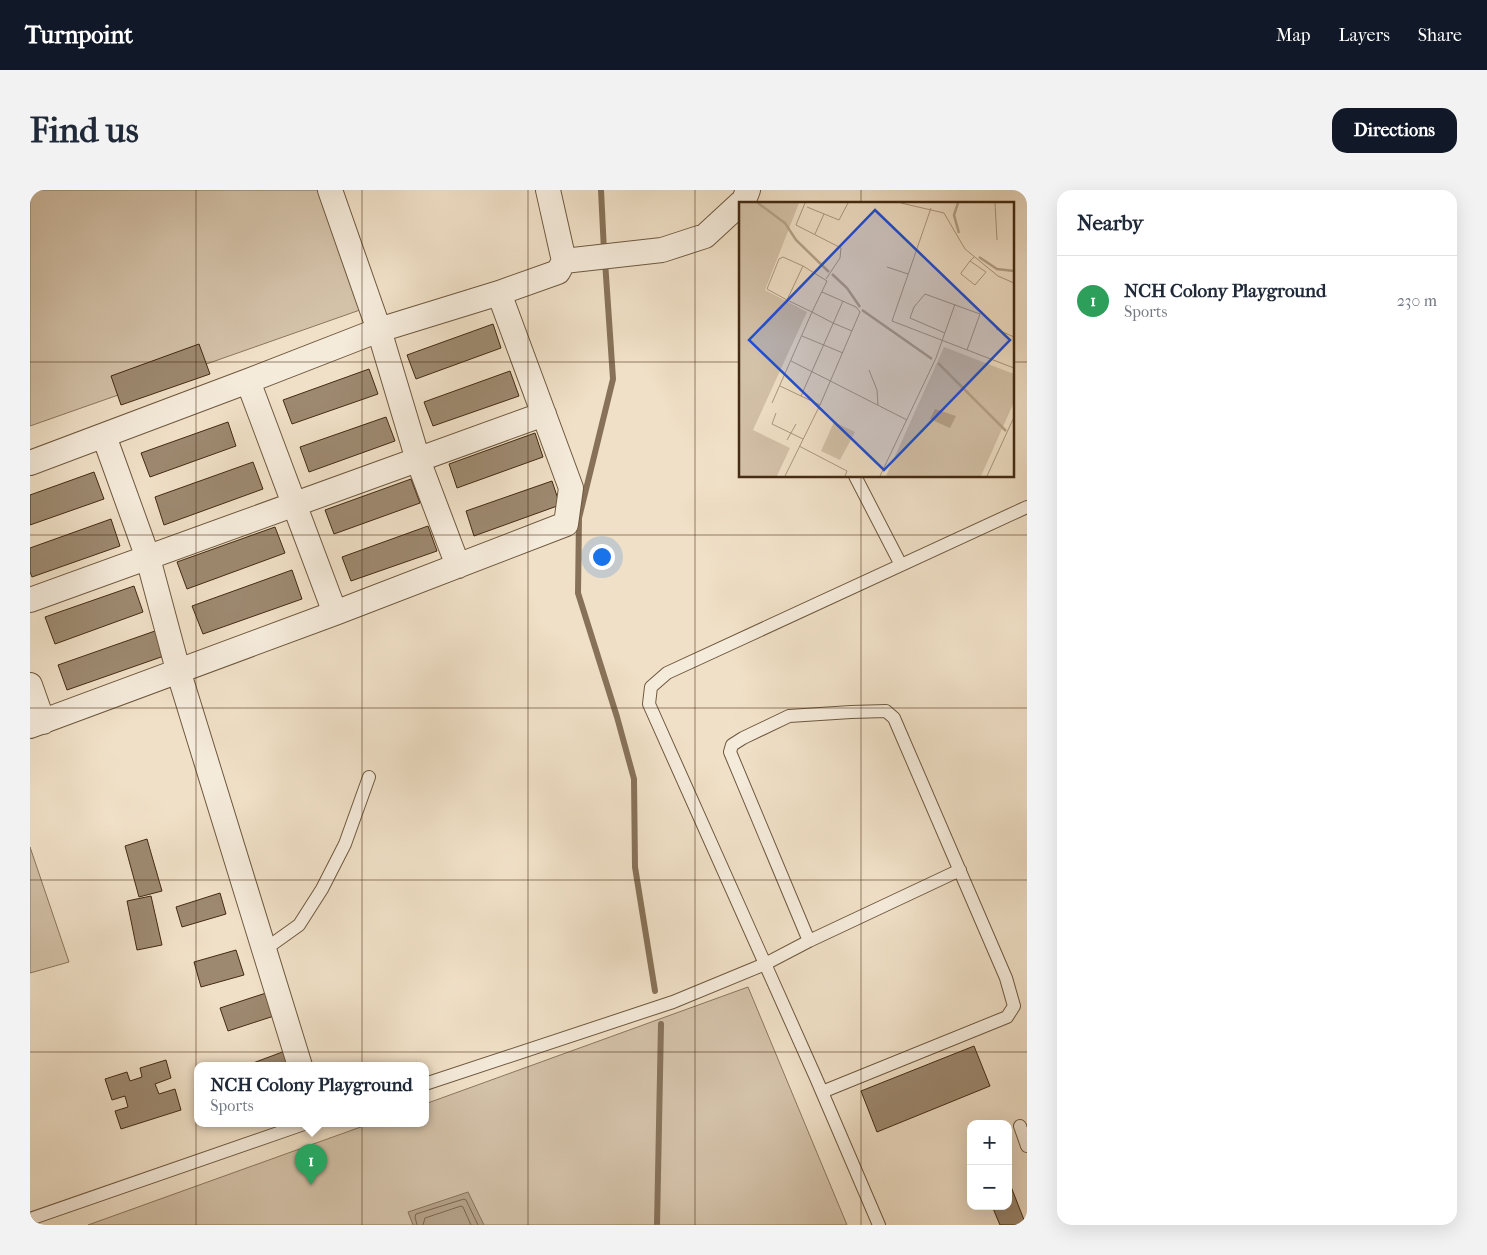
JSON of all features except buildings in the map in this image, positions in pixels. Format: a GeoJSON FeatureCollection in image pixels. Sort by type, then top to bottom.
{"type":"FeatureCollection","features":[{"type":"Feature","properties":{"kind":"street"},"geometry":{"type":"LineString","coordinates":[[330,190],[379,330],[418,460],[458,566]]}},
{"type":"Feature","properties":{"kind":"street"},"geometry":{"type":"LineString","coordinates":[[548,190],[572,261]]}},
{"type":"Feature","properties":{"kind":"street"},"geometry":{"type":"LineString","coordinates":[[742,202],[748,190]]}},
{"type":"Feature","properties":{"kind":"street"},"geometry":{"type":"LineString","coordinates":[[30,463],[379,330],[499,293],[558,272],[572,261],[642,254],[662,250],[705,236],[739,205]]}},
{"type":"Feature","properties":{"kind":"street"},"geometry":{"type":"LineString","coordinates":[[30,685],[36,724],[335,613],[566,524],[571,488],[499,293]]}},
{"type":"Feature","properties":{"kind":"street"},"geometry":{"type":"LineString","coordinates":[[248,381],[335,613]]}},
{"type":"Feature","properties":{"kind":"street"},"geometry":{"type":"LineString","coordinates":[[30,600],[544,414]]}},
{"type":"Feature","properties":{"kind":"street"},"geometry":{"type":"LineString","coordinates":[[104,436],[148,558],[178,670],[299,1062]]}},
{"type":"Feature","properties":{"kind":"lane"},"geometry":{"type":"LineString","coordinates":[[856,478],[901,565]]}},
{"type":"Feature","properties":{"kind":"lane"},"geometry":{"type":"LineString","coordinates":[[878,1225],[822,1092],[648,704],[651,686],[666,673],[1027,507]]}},
{"type":"Feature","properties":{"kind":"lane"},"geometry":{"type":"LineString","coordinates":[[809,941],[730,752],[732,745],[789,716],[886,712],[894,718],[1006,978],[1014,1006],[1007,1017],[822,1092]]}},
{"type":"Feature","properties":{"kind":"lane"},"geometry":{"type":"LineString","coordinates":[[264,950],[299,925],[322,889],[345,844],[369,777]]}},
{"type":"Feature","properties":{"kind":"lane"},"geometry":{"type":"LineString","coordinates":[[429,1083],[674,1002],[764,964],[960,870]]}},
{"type":"Feature","properties":{"kind":"lane"},"geometry":{"type":"LineString","coordinates":[[1020,1126],[1027,1146]]}},
{"type":"Feature","properties":{"kind":"lane"},"geometry":{"type":"LineString","coordinates":[[30,1218],[295,1127]]}},
{"type":"Feature","properties":{"kind":"shaded area"},"geometry":{"type":"Polygon","coordinates":[[[30,190],[324,190],[360,310],[30,426],[30,190]]]}},
{"type":"Feature","properties":{"kind":"shaded area"},"geometry":{"type":"Polygon","coordinates":[[[30,847],[69,962],[30,973],[30,847]]]}},
{"type":"Feature","properties":{"kind":"shaded area"},"geometry":{"type":"Polygon","coordinates":[[[748,987],[847,1225],[88,1225],[361,1127],[429,1127],[429,1103],[748,987]]]}},
{"type":"Feature","properties":{"kind":"water"},"geometry":{"type":"Polygon","coordinates":[[[468,1192],[484,1225],[413,1225],[408,1212],[468,1192]]]}},
{"type":"Feature","properties":{"kind":"waterway"},"geometry":{"type":"LineString","coordinates":[[601,190],[604,251]]}},
{"type":"Feature","properties":{"kind":"waterway"},"geometry":{"type":"LineString","coordinates":[[605,261],[613,379],[579,518],[578,593],[617,717],[634,779],[635,867],[655,991]]}},
{"type":"Feature","properties":{"kind":"waterway"},"geometry":{"type":"LineString","coordinates":[[657,1225],[661,1024]]}},
{"type":"Feature","properties":{"kind":"place","name":"NCH Colony Playground"},"geometry":{"type":"Point","coordinates":[311,1185]}}]}
